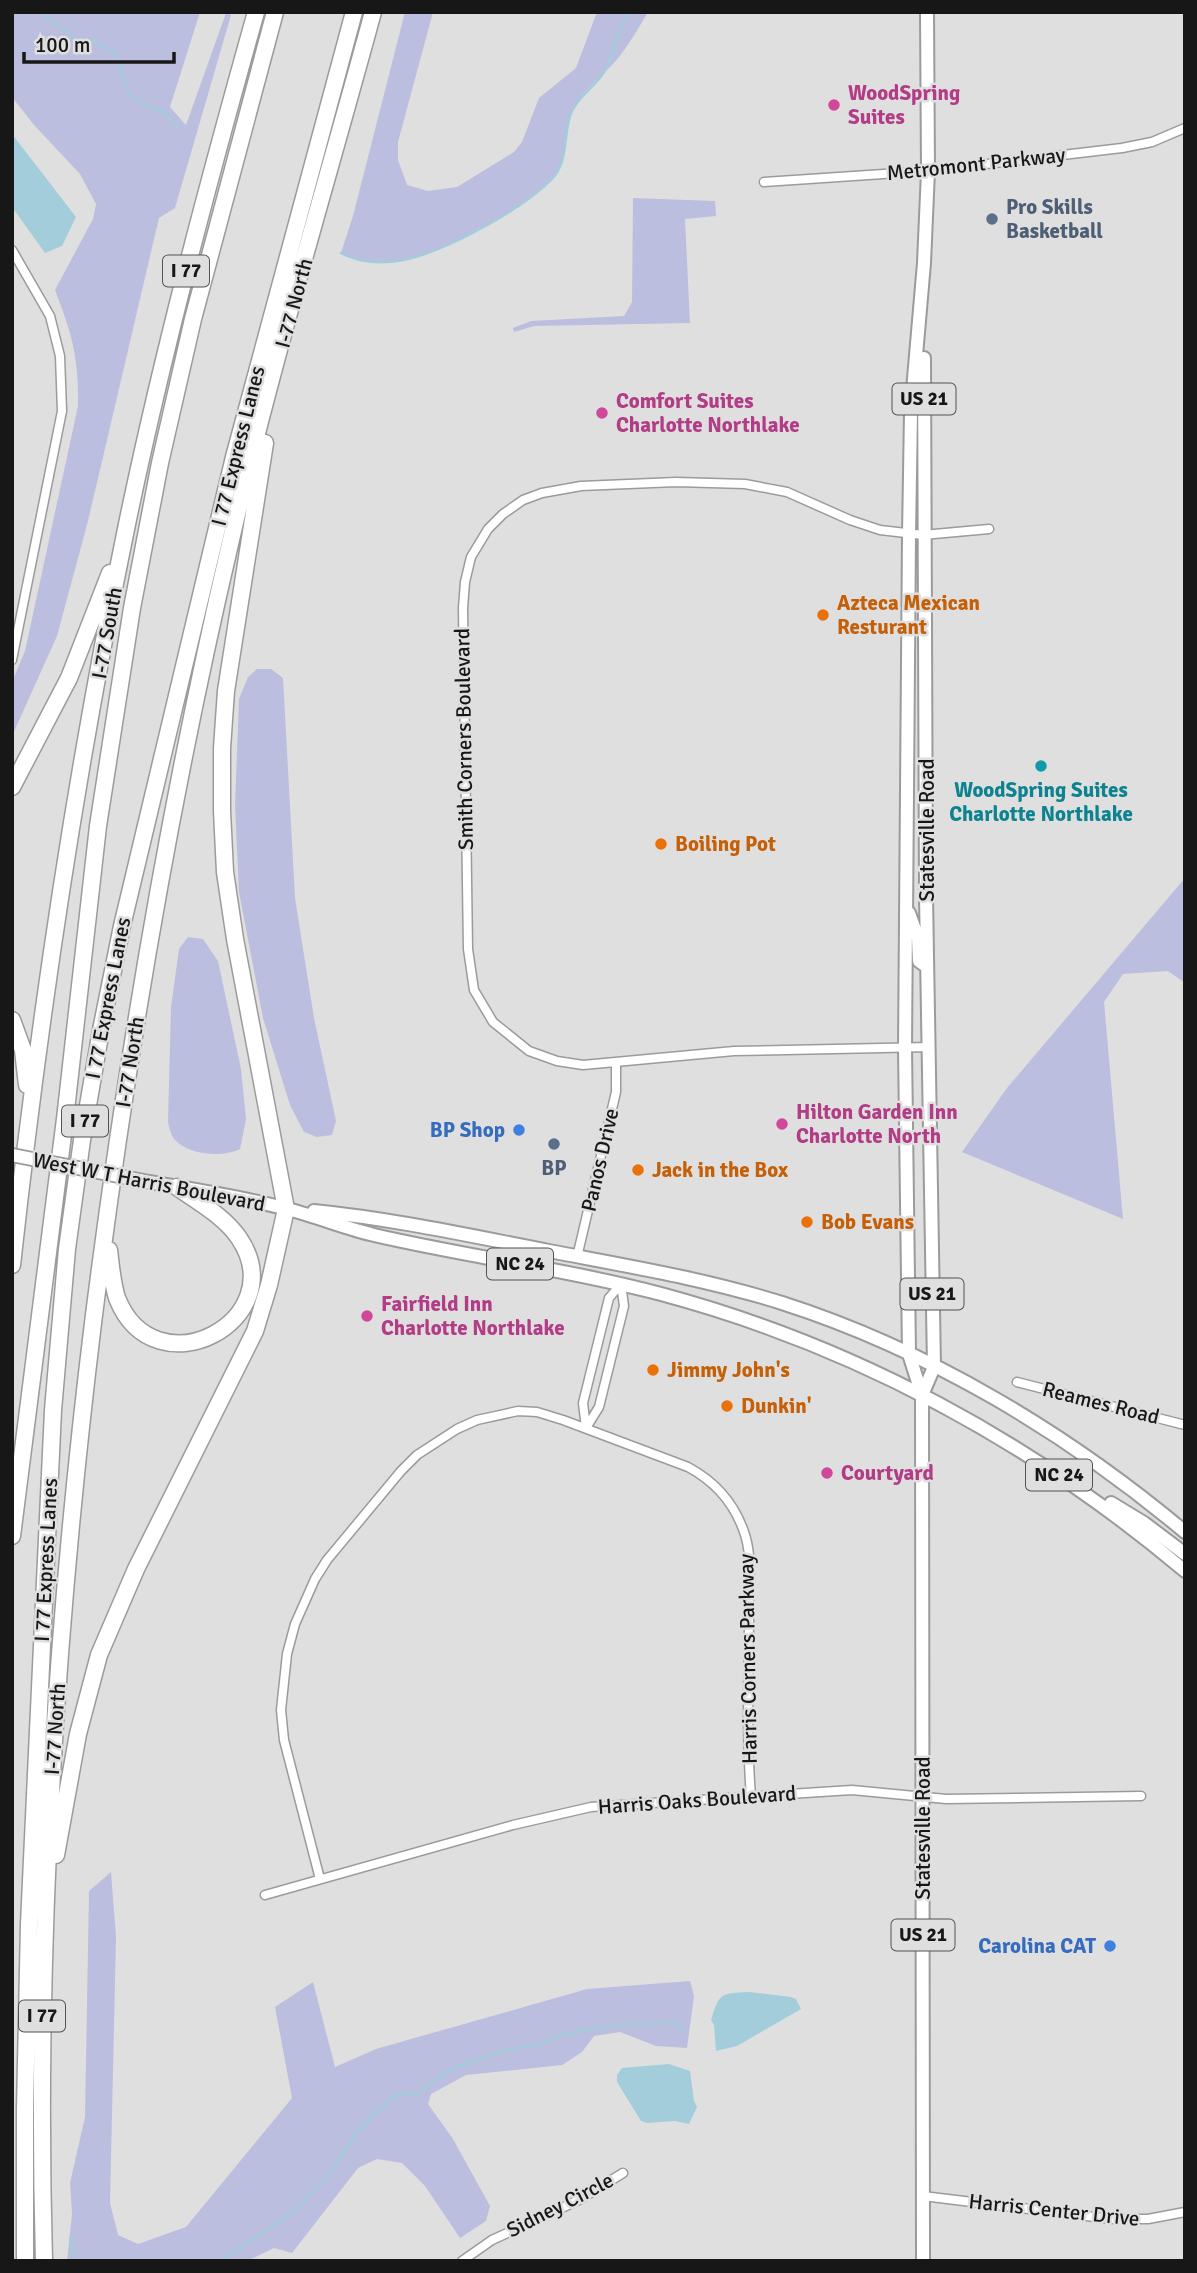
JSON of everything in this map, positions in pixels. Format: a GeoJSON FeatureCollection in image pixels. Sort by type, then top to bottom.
{"type":"FeatureCollection","features":[{"type":"Feature","properties":{"kind":"highway","name":"I-77 South"},"geometry":{"type":"LineString","coordinates":[[12,1265],[61,896],[125,531],[193,244],[256,12]]}},
{"type":"Feature","properties":{"kind":"highway","name":"I 77 Express Lanes"},"geometry":{"type":"LineString","coordinates":[[12,1536],[65,1119],[93,863],[127,632],[176,391],[211,248],[275,12]]}},
{"type":"Feature","properties":{"kind":"highway","name":"I 77 Express Lanes"},"geometry":{"type":"LineString","coordinates":[[25,2261],[29,1924],[53,1410],[66,1263],[82,1140],[122,926],[228,483],[271,314],[354,12]]}},
{"type":"Feature","properties":{"kind":"highway","name":"I-77 North"},"geometry":{"type":"LineString","coordinates":[[44,2261],[41,2109],[45,1924],[54,1740],[68,1556],[87,1373],[107,1219],[142,986],[187,740],[237,514],[373,12]]}},
{"type":"Feature","properties":{"kind":"highway"},"geometry":{"type":"LineString","coordinates":[[45,1924],[72,1762],[99,1655],[131,1579],[255,1331],[265,1302],[286,1209],[229,904],[221,778],[223,719],[230,657],[280,354]]}},
{"type":"Feature","properties":{"kind":"highway"},"geometry":{"type":"LineString","coordinates":[[12,787],[69,678],[125,531]]}},
{"type":"Feature","properties":{"kind":"highway"},"geometry":{"type":"LineString","coordinates":[[12,1020],[26,1062],[30,1115]]}},
{"type":"Feature","properties":{"kind":"highway"},"geometry":{"type":"LineString","coordinates":[[107,1219],[115,1290],[123,1309],[134,1324],[148,1335],[171,1343],[196,1342],[213,1336],[228,1326],[245,1304],[251,1276],[247,1255],[239,1238],[225,1222],[177,1187]]}},
{"type":"Feature","properties":{"kind":"main road","name":"Statesville Road"},"geometry":{"type":"LineString","coordinates":[[922,1395],[934,1367],[926,926],[927,690],[923,535],[924,263],[928,171],[927,12]]}},
{"type":"Feature","properties":{"kind":"main road","name":"Statesville Road"},"geometry":{"type":"LineString","coordinates":[[923,2261],[922,1395],[909,1354],[905,1048],[911,412],[924,263]]}},
{"type":"Feature","properties":{"kind":"main road"},"geometry":{"type":"LineString","coordinates":[[906,879],[917,883],[919,910],[926,926]]}},
{"type":"Feature","properties":{"kind":"main road"},"geometry":{"type":"LineString","coordinates":[[906,901],[918,938],[919,961],[927,966]]}},
{"type":"Feature","properties":{"kind":"main road","name":"West W T Harris Boulevard"},"geometry":{"type":"LineString","coordinates":[[12,1155],[286,1209],[372,1235],[621,1284],[771,1328],[840,1356],[922,1395],[999,1438],[1065,1479],[1127,1523],[1185,1571]]}},
{"type":"Feature","properties":{"kind":"main road","name":"West W T Harris Boulevard"},"geometry":{"type":"LineString","coordinates":[[286,1209],[375,1217],[692,1279],[781,1302],[852,1328],[934,1367],[1060,1439],[1114,1476],[1185,1532]]}},
{"type":"Feature","properties":{"kind":"main road"},"geometry":{"type":"LineString","coordinates":[[1065,1479],[1126,1512],[1185,1554]]}},
{"type":"Feature","properties":{"kind":"street","name":"Metromont Parkway"},"geometry":{"type":"LineString","coordinates":[[764,182],[928,171],[1122,148],[1153,142],[1185,128]]}},
{"type":"Feature","properties":{"kind":"street"},"geometry":{"type":"LineString","coordinates":[[12,250],[50,316],[62,370],[62,411],[12,660]]}},
{"type":"Feature","properties":{"kind":"street","name":"Smith Corners Boulevard"},"geometry":{"type":"LineString","coordinates":[[930,1047],[734,1051],[583,1065],[557,1061],[529,1051],[493,1022],[474,990],[468,949],[463,641],[465,582],[471,557],[495,522],[523,500],[542,492],[581,486],[676,482],[745,484],[787,492],[880,530],[923,535],[989,529]]}},
{"type":"Feature","properties":{"kind":"street","name":"Panos Drive"},"geometry":{"type":"LineString","coordinates":[[577,1256],[616,1092],[616,1062]]}},
{"type":"Feature","properties":{"kind":"street"},"geometry":{"type":"LineString","coordinates":[[586,1428],[599,1407],[624,1307],[621,1284]]}},
{"type":"Feature","properties":{"kind":"street"},"geometry":{"type":"LineString","coordinates":[[586,1428],[583,1403],[609,1298],[621,1284]]}},
{"type":"Feature","properties":{"kind":"street","name":"Reames Road"},"geometry":{"type":"LineString","coordinates":[[1017,1381],[1185,1425]]}},
{"type":"Feature","properties":{"kind":"street","name":"Harris Corners Parkway"},"geometry":{"type":"LineString","coordinates":[[320,1879],[284,1740],[281,1710],[287,1654],[295,1624],[315,1579],[327,1560],[417,1455],[457,1429],[477,1420],[518,1411],[537,1412],[669,1459],[702,1475],[716,1487],[737,1514],[748,1550],[747,1737],[751,1796]]}},
{"type":"Feature","properties":{"kind":"street","name":"Harris Oaks Boulevard"},"geometry":{"type":"LineString","coordinates":[[265,1895],[576,1809],[852,1790],[946,1799],[1141,1796]]}},
{"type":"Feature","properties":{"kind":"street","name":"Sidney Circle"},"geometry":{"type":"LineString","coordinates":[[462,2261],[492,2240],[579,2200],[623,2173]]}},
{"type":"Feature","properties":{"kind":"street","name":"Harris Center Drive"},"geometry":{"type":"LineString","coordinates":[[923,2196],[1111,2219],[1148,2219],[1185,2212]]}},
{"type":"Feature","properties":{"kind":"shaded area"},"geometry":{"type":"Polygon","coordinates":[[[12,12],[200,12],[170,107],[186,125],[226,13],[231,15],[175,208],[159,218],[88,521],[57,636],[12,736],[12,682],[25,651],[78,406],[73,346],[55,290],[93,219],[96,204],[80,174],[12,97],[12,12]]]}},
{"type":"Feature","properties":{"kind":"shaded area"},"geometry":{"type":"Polygon","coordinates":[[[405,12],[433,12],[398,142],[398,160],[407,185],[428,191],[457,187],[514,152],[522,142],[539,98],[576,68],[597,12],[648,12],[619,57],[575,105],[561,164],[552,179],[539,191],[503,216],[440,248],[395,261],[363,261],[341,253],[353,216],[405,12]]]}},
{"type":"Feature","properties":{"kind":"shaded area"},"geometry":{"type":"Polygon","coordinates":[[[12,134],[76,217],[62,246],[45,253],[12,207],[12,134]]]}},
{"type":"Feature","properties":{"kind":"shaded area"},"geometry":{"type":"Polygon","coordinates":[[[633,198],[715,201],[716,216],[685,219],[690,323],[534,326],[514,332],[513,328],[531,321],[624,316],[632,302],[633,198]]]}},
{"type":"Feature","properties":{"kind":"shaded area"},"geometry":{"type":"Polygon","coordinates":[[[257,669],[271,669],[283,678],[295,898],[314,1018],[336,1121],[332,1135],[317,1137],[304,1132],[290,1105],[263,1018],[239,892],[235,805],[239,699],[248,677],[257,669]]]}},
{"type":"Feature","properties":{"kind":"shaded area"},"geometry":{"type":"Polygon","coordinates":[[[1185,878],[1185,983],[1168,971],[1123,974],[1104,1002],[1123,1219],[962,1152],[1007,1088],[1185,878]]]}},
{"type":"Feature","properties":{"kind":"shaded area"},"geometry":{"type":"Polygon","coordinates":[[[188,937],[203,939],[218,961],[241,1069],[246,1119],[240,1149],[233,1152],[215,1154],[188,1149],[173,1137],[168,1122],[171,1007],[179,949],[188,937]]]}},
{"type":"Feature","properties":{"kind":"shaded area"},"geometry":{"type":"Polygon","coordinates":[[[111,1872],[116,1937],[110,2203],[118,2235],[138,2244],[186,2227],[292,2098],[275,2007],[313,1982],[335,2067],[376,2049],[587,1989],[690,1981],[694,1996],[687,2048],[656,2046],[620,2032],[594,2036],[582,2052],[562,2065],[466,2075],[431,2094],[428,2104],[453,2139],[490,2206],[486,2221],[460,2238],[425,2186],[402,2163],[377,2159],[358,2168],[292,2253],[274,2248],[247,2261],[67,2261],[72,2214],[70,2183],[85,2117],[89,1891],[111,1872]]]}},
{"type":"Feature","properties":{"kind":"shaded area"},"geometry":{"type":"Polygon","coordinates":[[[749,1992],[791,1997],[796,1999],[801,2009],[737,2046],[716,2051],[714,2025],[711,2020],[716,2004],[727,1994],[749,1992]]]}},
{"type":"Feature","properties":{"kind":"shaded area"},"geometry":{"type":"Polygon","coordinates":[[[669,2064],[690,2071],[697,2107],[689,2124],[675,2121],[641,2121],[617,2082],[617,2075],[622,2068],[669,2064]]]}},
{"type":"Feature","properties":{"kind":"waterway"},"geometry":{"type":"LineString","coordinates":[[40,12],[75,38],[92,41],[115,52],[129,94],[164,112],[178,128]]}},
{"type":"Feature","properties":{"kind":"waterway"},"geometry":{"type":"LineString","coordinates":[[341,253],[363,261],[379,262],[420,255],[482,228],[539,191],[552,179],[561,164],[571,113],[603,73],[628,12]]}},
{"type":"Feature","properties":{"kind":"waterway"},"geometry":{"type":"LineString","coordinates":[[220,2261],[294,2211],[327,2177],[359,2129],[396,2095],[419,2093],[446,2072],[460,2066],[507,2050],[540,2044],[565,2034],[596,2028],[673,2021],[683,2029]]}},
{"type":"Feature","properties":{"kind":"waterway"},"geometry":{"type":"LineString","coordinates":[[70,2238],[75,2261]]}},
{"type":"Feature","properties":{"kind":"place","name":"WoodSpring Suites"},"geometry":{"type":"Point","coordinates":[834,105]}},
{"type":"Feature","properties":{"kind":"place","name":"Pro Skills Basketball"},"geometry":{"type":"Point","coordinates":[992,219]}},
{"type":"Feature","properties":{"kind":"place","name":"Comfort Suites Charlotte Northlake"},"geometry":{"type":"Point","coordinates":[602,413]}},
{"type":"Feature","properties":{"kind":"place","name":"Azteca Mexican Resturant"},"geometry":{"type":"Point","coordinates":[823,615]}},
{"type":"Feature","properties":{"kind":"place","name":"WoodSpring Suites Charlotte Northlake"},"geometry":{"type":"Point","coordinates":[1041,766]}},
{"type":"Feature","properties":{"kind":"place","name":"Boiling Pot"},"geometry":{"type":"Point","coordinates":[661,844]}},
{"type":"Feature","properties":{"kind":"place","name":"Hilton Garden Inn Charlotte North"},"geometry":{"type":"Point","coordinates":[782,1124]}},
{"type":"Feature","properties":{"kind":"place","name":"BP Shop"},"geometry":{"type":"Point","coordinates":[519,1130]}},
{"type":"Feature","properties":{"kind":"place","name":"BP"},"geometry":{"type":"Point","coordinates":[554,1144]}},
{"type":"Feature","properties":{"kind":"place","name":"Jack in the Box"},"geometry":{"type":"Point","coordinates":[638,1170]}},
{"type":"Feature","properties":{"kind":"place","name":"Bob Evans"},"geometry":{"type":"Point","coordinates":[807,1222]}},
{"type":"Feature","properties":{"kind":"place","name":"Fairfield Inn Charlotte Northlake"},"geometry":{"type":"Point","coordinates":[367,1316]}},
{"type":"Feature","properties":{"kind":"place","name":"Jimmy John's"},"geometry":{"type":"Point","coordinates":[653,1370]}},
{"type":"Feature","properties":{"kind":"place","name":"Dunkin'"},"geometry":{"type":"Point","coordinates":[727,1406]}},
{"type":"Feature","properties":{"kind":"place","name":"Courtyard"},"geometry":{"type":"Point","coordinates":[827,1473]}},
{"type":"Feature","properties":{"kind":"place","name":"Carolina CAT"},"geometry":{"type":"Point","coordinates":[1110,1946]}}]}
